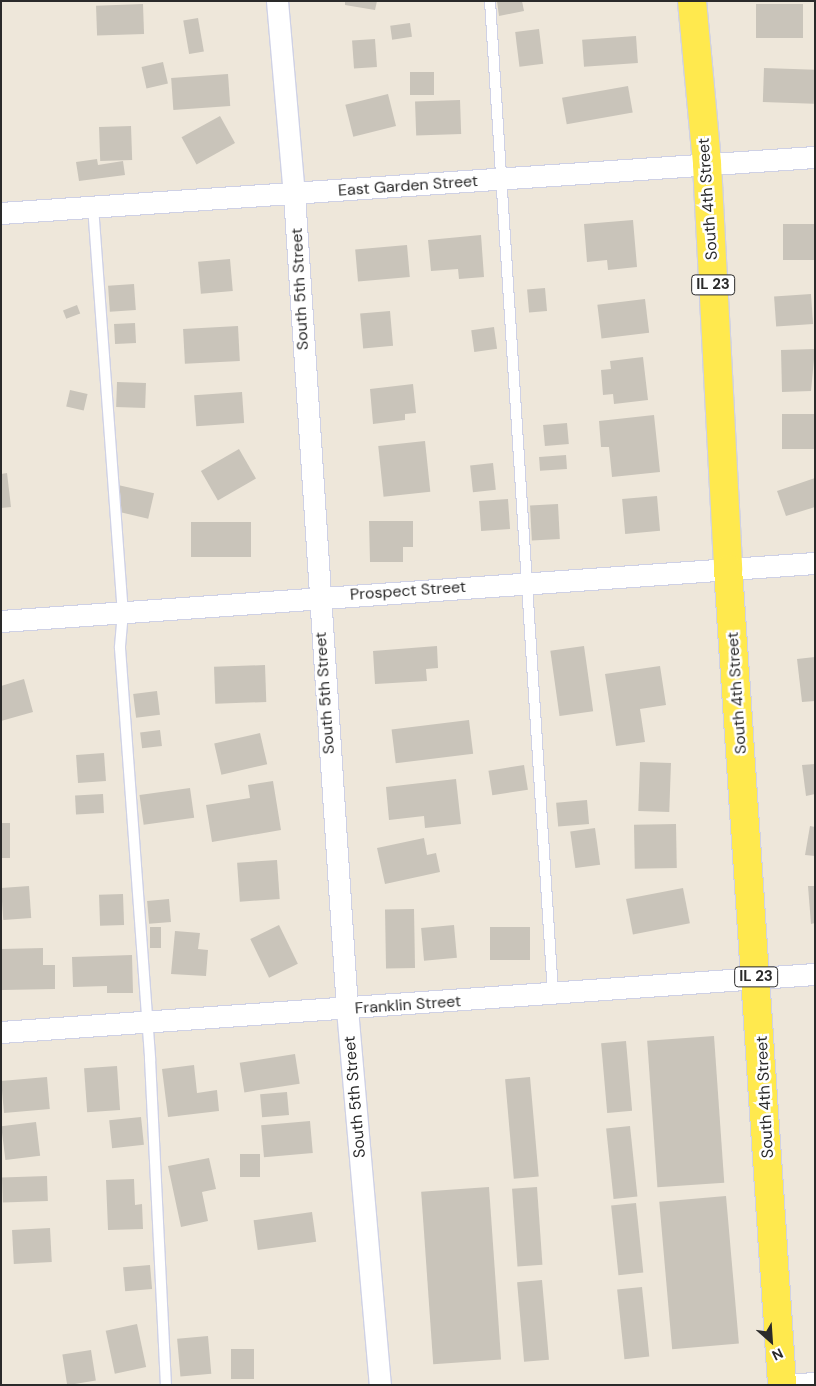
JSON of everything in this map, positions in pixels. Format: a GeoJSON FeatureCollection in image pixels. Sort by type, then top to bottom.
{"type":"FeatureCollection","features":[{"type":"Feature","properties":{"kind":"main road","name":"South 4th Street"},"geometry":{"type":"LineString","coordinates":[[692,1],[707,164],[728,569],[784,1385]]}},
{"type":"Feature","properties":{"kind":"street","name":"South 5th Street"},"geometry":{"type":"LineString","coordinates":[[277,1],[294,194],[347,1010],[380,1385]]}},
{"type":"Feature","properties":{"kind":"street","name":"East Garden Street"},"geometry":{"type":"LineString","coordinates":[[1,213],[815,157]]}},
{"type":"Feature","properties":{"kind":"street","name":"Prospect Street"},"geometry":{"type":"LineString","coordinates":[[1,621],[815,563]]}},
{"type":"Feature","properties":{"kind":"street","name":"Franklin Street"},"geometry":{"type":"LineString","coordinates":[[1,1032],[347,1010],[815,974]]}},
{"type":"Feature","properties":{"kind":"street"},"geometry":{"type":"LineString","coordinates":[[784,1385],[815,1382]]}},
{"type":"Feature","properties":{"kind":"lane"},"geometry":{"type":"LineString","coordinates":[[490,1],[553,994]]}},
{"type":"Feature","properties":{"kind":"lane"},"geometry":{"type":"LineString","coordinates":[[93,206],[123,612],[120,648],[166,1385]]}},
{"type":"Feature","properties":{"kind":"building"},"geometry":{"type":"Polygon","coordinates":[[[345,1],[377,1],[375,10],[345,5],[345,1]]]}},
{"type":"Feature","properties":{"kind":"building"},"geometry":{"type":"Polygon","coordinates":[[[497,1],[522,1],[524,11],[499,16],[497,1]]]}},
{"type":"Feature","properties":{"kind":"building"},"geometry":{"type":"Polygon","coordinates":[[[143,4],[144,34],[97,36],[96,6],[143,4]]]}},
{"type":"Feature","properties":{"kind":"building"},"geometry":{"type":"Polygon","coordinates":[[[756,4],[803,4],[803,38],[756,38],[756,4]]]}},
{"type":"Feature","properties":{"kind":"building"},"geometry":{"type":"Polygon","coordinates":[[[198,18],[204,51],[189,54],[183,21],[198,18]]]}},
{"type":"Feature","properties":{"kind":"building"},"geometry":{"type":"Polygon","coordinates":[[[410,23],[412,37],[392,40],[390,26],[410,23]]]}},
{"type":"Feature","properties":{"kind":"building"},"geometry":{"type":"Polygon","coordinates":[[[539,29],[543,64],[519,67],[515,32],[539,29]]]}},
{"type":"Feature","properties":{"kind":"building"},"geometry":{"type":"Polygon","coordinates":[[[636,36],[638,63],[584,67],[582,40],[636,36]]]}},
{"type":"Feature","properties":{"kind":"building"},"geometry":{"type":"Polygon","coordinates":[[[375,39],[377,67],[354,69],[352,41],[375,39]]]}},
{"type":"Feature","properties":{"kind":"building"},"geometry":{"type":"Polygon","coordinates":[[[163,62],[168,83],[147,88],[142,67],[163,62]]]}},
{"type":"Feature","properties":{"kind":"building"},"geometry":{"type":"Polygon","coordinates":[[[764,68],[815,70],[814,104],[763,102],[764,68]]]}},
{"type":"Feature","properties":{"kind":"building"},"geometry":{"type":"Polygon","coordinates":[[[410,72],[434,72],[434,95],[410,95],[410,72]]]}},
{"type":"Feature","properties":{"kind":"building"},"geometry":{"type":"Polygon","coordinates":[[[228,74],[230,106],[173,110],[171,78],[228,74]]]}},
{"type":"Feature","properties":{"kind":"building"},"geometry":{"type":"Polygon","coordinates":[[[628,86],[633,113],[567,124],[562,98],[628,86]]]}},
{"type":"Feature","properties":{"kind":"building"},"geometry":{"type":"Polygon","coordinates":[[[388,94],[396,126],[353,137],[345,105],[388,94]]]}},
{"type":"Feature","properties":{"kind":"building"},"geometry":{"type":"Polygon","coordinates":[[[460,100],[461,134],[416,136],[415,102],[460,100]]]}},
{"type":"Feature","properties":{"kind":"building"},"geometry":{"type":"Polygon","coordinates":[[[220,116],[235,143],[197,164],[182,137],[220,116]]]}},
{"type":"Feature","properties":{"kind":"building"},"geometry":{"type":"Polygon","coordinates":[[[131,126],[132,160],[100,161],[99,127],[131,126]]]}},
{"type":"Feature","properties":{"kind":"building"},"geometry":{"type":"Polygon","coordinates":[[[97,159],[98,165],[123,161],[125,175],[79,181],[76,162],[97,159]]]}},
{"type":"Feature","properties":{"kind":"building"},"geometry":{"type":"Polygon","coordinates":[[[633,220],[637,267],[608,270],[607,260],[587,262],[584,224],[633,220]]]}},
{"type":"Feature","properties":{"kind":"building"},"geometry":{"type":"Polygon","coordinates":[[[783,224],[815,224],[815,260],[783,260],[783,224]]]}},
{"type":"Feature","properties":{"kind":"building"},"geometry":{"type":"Polygon","coordinates":[[[481,235],[484,277],[459,279],[458,269],[431,271],[428,240],[481,235]]]}},
{"type":"Feature","properties":{"kind":"building"},"geometry":{"type":"Polygon","coordinates":[[[407,245],[410,277],[358,281],[355,250],[407,245]]]}},
{"type":"Feature","properties":{"kind":"building"},"geometry":{"type":"Polygon","coordinates":[[[230,259],[233,291],[201,294],[198,262],[230,259]]]}},
{"type":"Feature","properties":{"kind":"building"},"geometry":{"type":"Polygon","coordinates":[[[134,284],[136,310],[110,312],[108,286],[134,284]]]}},
{"type":"Feature","properties":{"kind":"building"},"geometry":{"type":"Polygon","coordinates":[[[545,288],[547,311],[529,312],[527,290],[545,288]]]}},
{"type":"Feature","properties":{"kind":"building"},"geometry":{"type":"Polygon","coordinates":[[[811,294],[813,324],[776,327],[774,297],[811,294]]]}},
{"type":"Feature","properties":{"kind":"building"},"geometry":{"type":"Polygon","coordinates":[[[645,299],[649,333],[602,339],[597,305],[645,299]]]}},
{"type":"Feature","properties":{"kind":"building"},"geometry":{"type":"Polygon","coordinates":[[[77,305],[80,313],[66,319],[63,310],[77,305]]]}},
{"type":"Feature","properties":{"kind":"building"},"geometry":{"type":"Polygon","coordinates":[[[390,311],[393,346],[363,348],[360,314],[390,311]]]}},
{"type":"Feature","properties":{"kind":"building"},"geometry":{"type":"Polygon","coordinates":[[[135,323],[136,343],[115,344],[114,324],[135,323]]]}},
{"type":"Feature","properties":{"kind":"building"},"geometry":{"type":"Polygon","coordinates":[[[238,326],[240,361],[185,364],[183,329],[238,326]]]}},
{"type":"Feature","properties":{"kind":"building"},"geometry":{"type":"Polygon","coordinates":[[[494,327],[497,349],[474,352],[471,330],[494,327]]]}},
{"type":"Feature","properties":{"kind":"building"},"geometry":{"type":"Polygon","coordinates":[[[815,349],[811,391],[782,392],[781,350],[815,349]]]}},
{"type":"Feature","properties":{"kind":"building"},"geometry":{"type":"Polygon","coordinates":[[[643,357],[648,400],[614,404],[613,394],[603,395],[601,370],[611,369],[610,361],[643,357]]]}},
{"type":"Feature","properties":{"kind":"building"},"geometry":{"type":"Polygon","coordinates":[[[117,382],[146,383],[145,408],[116,407],[117,382]]]}},
{"type":"Feature","properties":{"kind":"building"},"geometry":{"type":"Polygon","coordinates":[[[413,384],[416,413],[405,414],[405,420],[373,424],[370,389],[413,384]]]}},
{"type":"Feature","properties":{"kind":"building"},"geometry":{"type":"Polygon","coordinates":[[[70,390],[88,394],[84,411],[66,407],[70,390]]]}},
{"type":"Feature","properties":{"kind":"building"},"geometry":{"type":"Polygon","coordinates":[[[242,392],[244,423],[196,426],[194,395],[242,392]]]}},
{"type":"Feature","properties":{"kind":"building"},"geometry":{"type":"Polygon","coordinates":[[[782,414],[815,414],[815,449],[782,449],[782,414]]]}},
{"type":"Feature","properties":{"kind":"building"},"geometry":{"type":"Polygon","coordinates":[[[654,415],[660,472],[612,477],[609,447],[601,447],[599,421],[654,415]]]}},
{"type":"Feature","properties":{"kind":"building"},"geometry":{"type":"Polygon","coordinates":[[[567,423],[569,444],[545,446],[543,425],[567,423]]]}},
{"type":"Feature","properties":{"kind":"building"},"geometry":{"type":"Polygon","coordinates":[[[425,441],[430,492],[384,497],[378,446],[425,441]]]}},
{"type":"Feature","properties":{"kind":"building"},"geometry":{"type":"Polygon","coordinates":[[[239,449],[256,478],[218,500],[201,471],[239,449]]]}},
{"type":"Feature","properties":{"kind":"building"},"geometry":{"type":"Polygon","coordinates":[[[566,455],[567,469],[540,471],[539,457],[566,455]]]}},
{"type":"Feature","properties":{"kind":"building"},"geometry":{"type":"Polygon","coordinates":[[[493,463],[496,490],[473,492],[470,465],[493,463]]]}},
{"type":"Feature","properties":{"kind":"building"},"geometry":{"type":"Polygon","coordinates":[[[7,473],[11,507],[1,508],[1,474],[7,473]]]}},
{"type":"Feature","properties":{"kind":"building"},"geometry":{"type":"Polygon","coordinates":[[[815,478],[815,507],[786,516],[777,491],[815,478]]]}},
{"type":"Feature","properties":{"kind":"building"},"geometry":{"type":"Polygon","coordinates":[[[118,485],[154,493],[148,519],[112,510],[118,485]]]}},
{"type":"Feature","properties":{"kind":"building"},"geometry":{"type":"Polygon","coordinates":[[[657,496],[660,531],[625,534],[622,499],[657,496]]]}},
{"type":"Feature","properties":{"kind":"building"},"geometry":{"type":"Polygon","coordinates":[[[508,499],[510,529],[481,531],[479,501],[508,499]]]}},
{"type":"Feature","properties":{"kind":"building"},"geometry":{"type":"Polygon","coordinates":[[[558,504],[560,539],[532,540],[530,505],[558,504]]]}},
{"type":"Feature","properties":{"kind":"building"},"geometry":{"type":"Polygon","coordinates":[[[369,521],[413,521],[413,547],[403,547],[403,562],[370,562],[369,521]]]}},
{"type":"Feature","properties":{"kind":"building"},"geometry":{"type":"Polygon","coordinates":[[[191,522],[251,522],[251,557],[191,557],[191,522]]]}},
{"type":"Feature","properties":{"kind":"building"},"geometry":{"type":"Polygon","coordinates":[[[437,646],[438,668],[426,669],[427,681],[375,684],[373,651],[437,646]]]}},
{"type":"Feature","properties":{"kind":"building"},"geometry":{"type":"Polygon","coordinates":[[[584,646],[593,711],[560,716],[550,651],[584,646]]]}},
{"type":"Feature","properties":{"kind":"building"},"geometry":{"type":"Polygon","coordinates":[[[815,657],[815,701],[802,702],[797,659],[815,657]]]}},
{"type":"Feature","properties":{"kind":"building"},"geometry":{"type":"Polygon","coordinates":[[[265,665],[266,702],[215,704],[214,667],[265,665]]]}},
{"type":"Feature","properties":{"kind":"building"},"geometry":{"type":"Polygon","coordinates":[[[660,666],[666,705],[640,709],[645,742],[616,746],[605,674],[660,666]]]}},
{"type":"Feature","properties":{"kind":"building"},"geometry":{"type":"Polygon","coordinates":[[[24,679],[33,712],[1,721],[1,686],[24,679]]]}},
{"type":"Feature","properties":{"kind":"building"},"geometry":{"type":"Polygon","coordinates":[[[157,691],[160,715],[136,718],[133,694],[157,691]]]}},
{"type":"Feature","properties":{"kind":"building"},"geometry":{"type":"Polygon","coordinates":[[[469,720],[473,754],[396,763],[392,730],[469,720]]]}},
{"type":"Feature","properties":{"kind":"building"},"geometry":{"type":"Polygon","coordinates":[[[160,730],[162,746],[142,748],[140,732],[160,730]]]}},
{"type":"Feature","properties":{"kind":"building"},"geometry":{"type":"Polygon","coordinates":[[[260,733],[267,764],[221,775],[214,744],[260,733]]]}},
{"type":"Feature","properties":{"kind":"building"},"geometry":{"type":"Polygon","coordinates":[[[104,753],[106,781],[78,783],[76,755],[104,753]]]}},
{"type":"Feature","properties":{"kind":"building"},"geometry":{"type":"Polygon","coordinates":[[[640,762],[671,763],[669,812],[638,811],[640,762]]]}},
{"type":"Feature","properties":{"kind":"building"},"geometry":{"type":"Polygon","coordinates":[[[815,764],[815,794],[806,796],[802,765],[815,764]]]}},
{"type":"Feature","properties":{"kind":"building"},"geometry":{"type":"Polygon","coordinates":[[[524,765],[528,790],[492,795],[488,771],[524,765]]]}},
{"type":"Feature","properties":{"kind":"building"},"geometry":{"type":"Polygon","coordinates":[[[456,779],[461,824],[425,828],[424,816],[389,820],[386,787],[456,779]]]}},
{"type":"Feature","properties":{"kind":"building"},"geometry":{"type":"Polygon","coordinates":[[[273,781],[281,830],[212,842],[206,805],[250,798],[248,785],[273,781]]]}},
{"type":"Feature","properties":{"kind":"building"},"geometry":{"type":"Polygon","coordinates":[[[190,788],[194,818],[144,825],[139,795],[190,788]]]}},
{"type":"Feature","properties":{"kind":"building"},"geometry":{"type":"Polygon","coordinates":[[[103,794],[104,813],[76,814],[75,795],[103,794]]]}},
{"type":"Feature","properties":{"kind":"building"},"geometry":{"type":"Polygon","coordinates":[[[587,800],[589,824],[558,827],[556,803],[587,800]]]}},
{"type":"Feature","properties":{"kind":"building"},"geometry":{"type":"Polygon","coordinates":[[[1,823],[10,823],[10,858],[1,858],[1,823]]]}},
{"type":"Feature","properties":{"kind":"building"},"geometry":{"type":"Polygon","coordinates":[[[676,824],[677,868],[635,869],[634,825],[676,824]]]}},
{"type":"Feature","properties":{"kind":"building"},"geometry":{"type":"Polygon","coordinates":[[[810,826],[815,827],[815,856],[805,855],[810,826]]]}},
{"type":"Feature","properties":{"kind":"building"},"geometry":{"type":"Polygon","coordinates":[[[595,828],[600,865],[575,868],[570,831],[595,828]]]}},
{"type":"Feature","properties":{"kind":"building"},"geometry":{"type":"Polygon","coordinates":[[[424,838],[427,855],[436,853],[440,872],[385,884],[377,848],[424,838]]]}},
{"type":"Feature","properties":{"kind":"building"},"geometry":{"type":"Polygon","coordinates":[[[277,860],[280,899],[240,902],[237,863],[277,860]]]}},
{"type":"Feature","properties":{"kind":"building"},"geometry":{"type":"Polygon","coordinates":[[[29,886],[31,918],[3,920],[1,888],[29,886]]]}},
{"type":"Feature","properties":{"kind":"building"},"geometry":{"type":"Polygon","coordinates":[[[808,886],[815,886],[815,923],[811,924],[808,886]]]}},
{"type":"Feature","properties":{"kind":"building"},"geometry":{"type":"Polygon","coordinates":[[[683,888],[690,923],[633,934],[626,899],[683,888]]]}},
{"type":"Feature","properties":{"kind":"building"},"geometry":{"type":"Polygon","coordinates":[[[123,894],[124,925],[100,926],[99,895],[123,894]]]}},
{"type":"Feature","properties":{"kind":"building"},"geometry":{"type":"Polygon","coordinates":[[[169,899],[171,922],[149,924],[147,901],[169,899]]]}},
{"type":"Feature","properties":{"kind":"building"},"geometry":{"type":"Polygon","coordinates":[[[414,909],[415,968],[386,968],[385,910],[414,909]]]}},
{"type":"Feature","properties":{"kind":"building"},"geometry":{"type":"Polygon","coordinates":[[[279,925],[298,964],[269,978],[250,939],[279,925]]]}},
{"type":"Feature","properties":{"kind":"building"},"geometry":{"type":"Polygon","coordinates":[[[454,925],[457,958],[424,961],[421,928],[454,925]]]}},
{"type":"Feature","properties":{"kind":"building"},"geometry":{"type":"Polygon","coordinates":[[[150,927],[161,927],[161,948],[150,948],[150,927]]]}},
{"type":"Feature","properties":{"kind":"building"},"geometry":{"type":"Polygon","coordinates":[[[490,927],[530,927],[530,960],[490,960],[490,927]]]}},
{"type":"Feature","properties":{"kind":"building"},"geometry":{"type":"Polygon","coordinates":[[[175,931],[200,933],[198,949],[208,950],[206,976],[171,974],[175,931]]]}},
{"type":"Feature","properties":{"kind":"building"},"geometry":{"type":"Polygon","coordinates":[[[43,948],[43,965],[55,965],[55,989],[2,990],[1,949],[43,948]]]}},
{"type":"Feature","properties":{"kind":"building"},"geometry":{"type":"Polygon","coordinates":[[[132,955],[133,993],[107,993],[107,986],[73,987],[72,957],[132,955]]]}},
{"type":"Feature","properties":{"kind":"building"},"geometry":{"type":"Polygon","coordinates":[[[714,1036],[724,1183],[657,1187],[647,1041],[714,1036]]]}},
{"type":"Feature","properties":{"kind":"building"},"geometry":{"type":"Polygon","coordinates":[[[626,1041],[632,1111],[607,1113],[601,1043],[626,1041]]]}},
{"type":"Feature","properties":{"kind":"building"},"geometry":{"type":"Polygon","coordinates":[[[295,1054],[300,1084],[244,1092],[240,1063],[295,1054]]]}},
{"type":"Feature","properties":{"kind":"building"},"geometry":{"type":"Polygon","coordinates":[[[194,1065],[197,1093],[217,1090],[219,1111],[168,1117],[162,1069],[194,1065]]]}},
{"type":"Feature","properties":{"kind":"building"},"geometry":{"type":"Polygon","coordinates":[[[117,1066],[120,1110],[87,1112],[84,1068],[117,1066]]]}},
{"type":"Feature","properties":{"kind":"building"},"geometry":{"type":"Polygon","coordinates":[[[47,1077],[50,1109],[4,1113],[1,1081],[47,1077]]]}},
{"type":"Feature","properties":{"kind":"building"},"geometry":{"type":"Polygon","coordinates":[[[530,1077],[539,1177],[514,1179],[505,1079],[530,1077]]]}},
{"type":"Feature","properties":{"kind":"building"},"geometry":{"type":"Polygon","coordinates":[[[287,1092],[289,1115],[262,1117],[260,1094],[287,1092]]]}},
{"type":"Feature","properties":{"kind":"building"},"geometry":{"type":"Polygon","coordinates":[[[141,1117],[144,1145],[112,1148],[109,1120],[141,1117]]]}},
{"type":"Feature","properties":{"kind":"building"},"geometry":{"type":"Polygon","coordinates":[[[310,1121],[313,1153],[264,1157],[261,1125],[310,1121]]]}},
{"type":"Feature","properties":{"kind":"building"},"geometry":{"type":"Polygon","coordinates":[[[36,1122],[40,1156],[5,1160],[1,1126],[36,1122]]]}},
{"type":"Feature","properties":{"kind":"building"},"geometry":{"type":"Polygon","coordinates":[[[630,1126],[637,1197],[614,1199],[606,1129],[630,1126]]]}},
{"type":"Feature","properties":{"kind":"building"},"geometry":{"type":"Polygon","coordinates":[[[240,1154],[260,1154],[260,1177],[240,1177],[240,1154]]]}},
{"type":"Feature","properties":{"kind":"building"},"geometry":{"type":"Polygon","coordinates":[[[209,1158],[216,1189],[202,1192],[208,1221],[181,1227],[168,1166],[209,1158]]]}},
{"type":"Feature","properties":{"kind":"building"},"geometry":{"type":"Polygon","coordinates":[[[47,1176],[48,1201],[3,1203],[2,1178],[47,1176]]]}},
{"type":"Feature","properties":{"kind":"building"},"geometry":{"type":"Polygon","coordinates":[[[134,1179],[135,1205],[142,1204],[143,1229],[108,1230],[106,1180],[134,1179]]]}},
{"type":"Feature","properties":{"kind":"building"},"geometry":{"type":"Polygon","coordinates":[[[489,1187],[501,1360],[433,1364],[421,1192],[489,1187]]]}},
{"type":"Feature","properties":{"kind":"building"},"geometry":{"type":"Polygon","coordinates":[[[537,1187],[542,1265],[518,1267],[512,1189],[537,1187]]]}},
{"type":"Feature","properties":{"kind":"building"},"geometry":{"type":"Polygon","coordinates":[[[726,1196],[739,1343],[672,1349],[659,1202],[726,1196]]]}},
{"type":"Feature","properties":{"kind":"building"},"geometry":{"type":"Polygon","coordinates":[[[636,1203],[643,1273],[618,1275],[611,1206],[636,1203]]]}},
{"type":"Feature","properties":{"kind":"building"},"geometry":{"type":"Polygon","coordinates":[[[312,1212],[316,1242],[258,1250],[254,1220],[312,1212]]]}},
{"type":"Feature","properties":{"kind":"building"},"geometry":{"type":"Polygon","coordinates":[[[50,1228],[52,1262],[14,1264],[12,1230],[50,1228]]]}},
{"type":"Feature","properties":{"kind":"building"},"geometry":{"type":"Polygon","coordinates":[[[150,1265],[152,1289],[125,1291],[123,1267],[150,1265]]]}},
{"type":"Feature","properties":{"kind":"building"},"geometry":{"type":"Polygon","coordinates":[[[542,1280],[549,1360],[524,1362],[517,1282],[542,1280]]]}},
{"type":"Feature","properties":{"kind":"building"},"geometry":{"type":"Polygon","coordinates":[[[642,1287],[649,1357],[624,1359],[617,1290],[642,1287]]]}},
{"type":"Feature","properties":{"kind":"building"},"geometry":{"type":"Polygon","coordinates":[[[137,1324],[146,1367],[115,1374],[106,1331],[137,1324]]]}},
{"type":"Feature","properties":{"kind":"building"},"geometry":{"type":"Polygon","coordinates":[[[208,1336],[211,1374],[180,1377],[177,1339],[208,1336]]]}},
{"type":"Feature","properties":{"kind":"building"},"geometry":{"type":"Polygon","coordinates":[[[231,1349],[254,1349],[254,1379],[231,1379],[231,1349]]]}},
{"type":"Feature","properties":{"kind":"building"},"geometry":{"type":"Polygon","coordinates":[[[91,1350],[96,1381],[67,1385],[62,1355],[91,1350]]]}}]}
